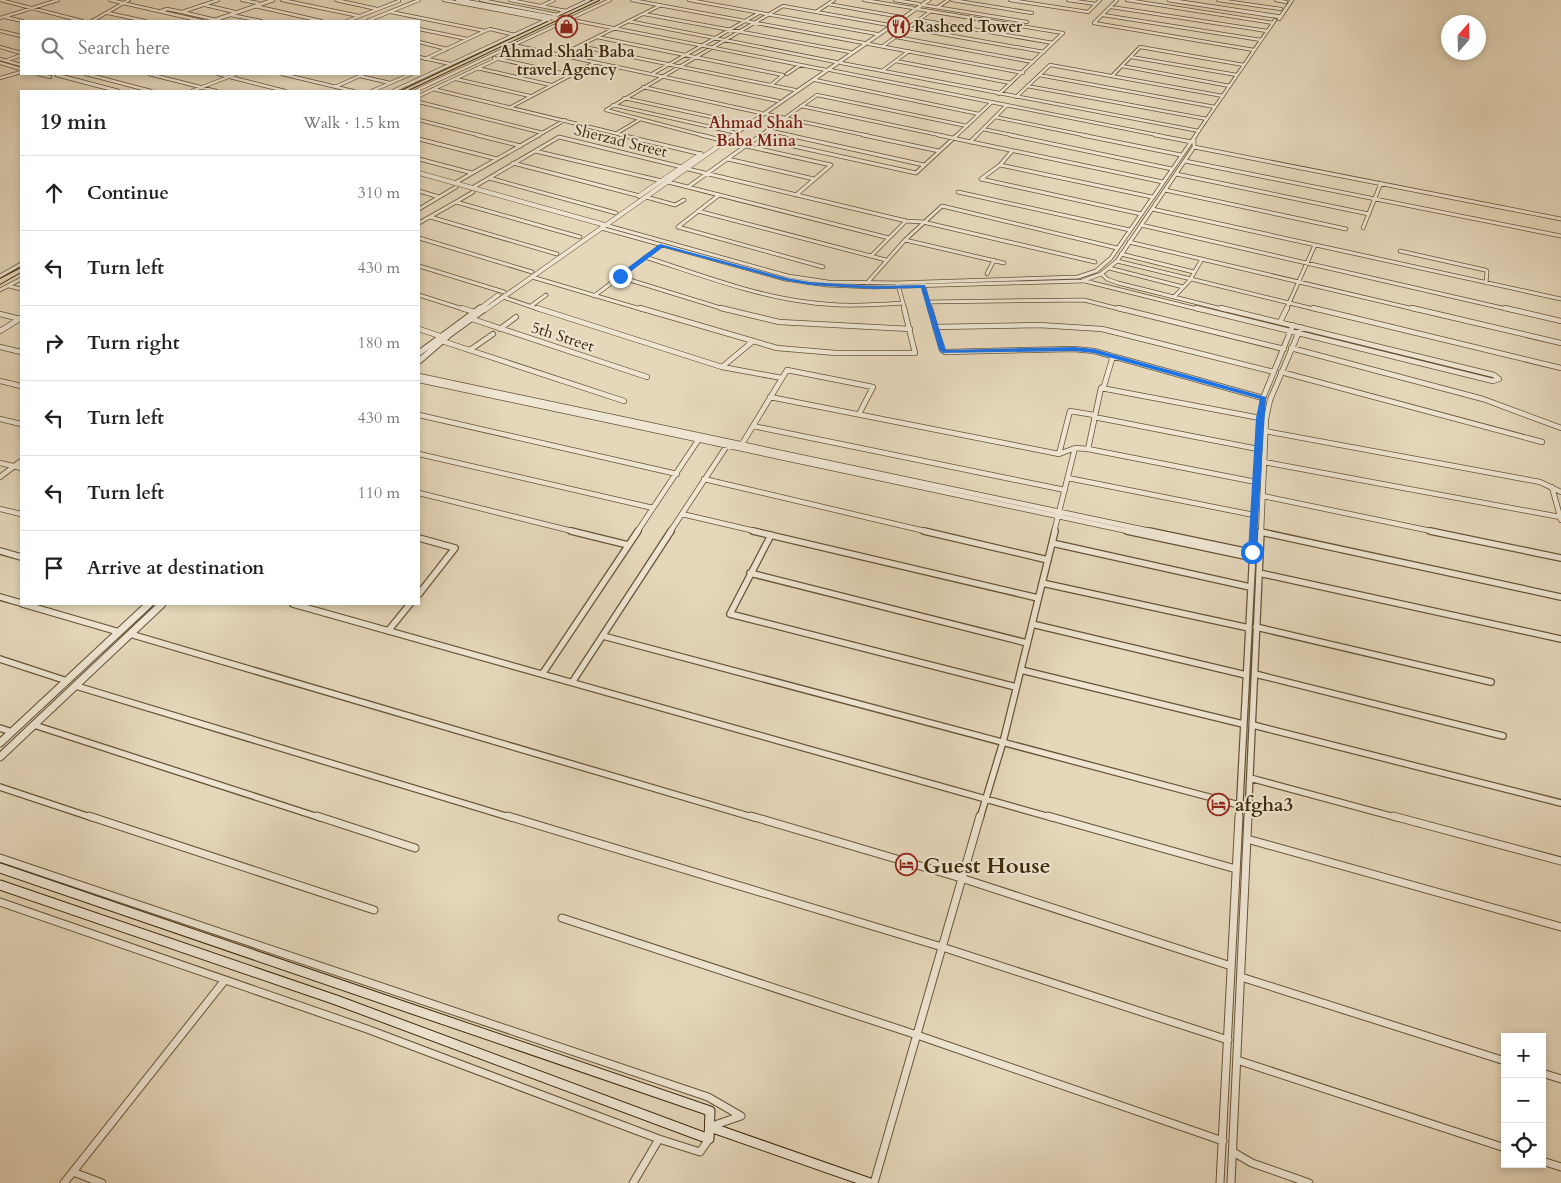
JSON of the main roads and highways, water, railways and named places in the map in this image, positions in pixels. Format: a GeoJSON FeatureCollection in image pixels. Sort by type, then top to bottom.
{"type":"FeatureCollection","features":[{"type":"Feature","properties":{"kind":"highway"},"geometry":{"type":"LineString","coordinates":[[405,90],[596,0]]}},
{"type":"Feature","properties":{"kind":"highway"},"geometry":{"type":"LineString","coordinates":[[410,90],[510,45],[558,18],[601,0]]}},
{"type":"Feature","properties":{"kind":"highway"},"geometry":{"type":"LineString","coordinates":[[0,284],[20,271]]}},
{"type":"Feature","properties":{"kind":"highway"},"geometry":{"type":"LineString","coordinates":[[0,284],[20,274]]}},
{"type":"Feature","properties":{"kind":"main road"},"geometry":{"type":"LineString","coordinates":[[458,0],[558,18]]}},
{"type":"Feature","properties":{"kind":"main road"},"geometry":{"type":"LineString","coordinates":[[469,0],[558,18]]}},
{"type":"Feature","properties":{"kind":"main road"},"geometry":{"type":"LineString","coordinates":[[0,868],[710,1110],[709,1139],[336,1000],[0,885]]}},
{"type":"Feature","properties":{"kind":"main road"},"geometry":{"type":"LineString","coordinates":[[34,896],[45,884]]}},
{"type":"Feature","properties":{"kind":"main road"},"geometry":{"type":"LineString","coordinates":[[710,1127],[870,1183]]}},
{"type":"Feature","properties":{"kind":"place","name":"Rasheed Tower"},"geometry":{"type":"Point","coordinates":[898,26]}},
{"type":"Feature","properties":{"kind":"place","name":"Ahmad Shah Baba travel Agency"},"geometry":{"type":"Point","coordinates":[567,27]}},
{"type":"Feature","properties":{"kind":"place","name":"afgha3"},"geometry":{"type":"Point","coordinates":[1219,804]}},
{"type":"Feature","properties":{"kind":"place","name":"Guest House"},"geometry":{"type":"Point","coordinates":[907,865]}},
{"type":"Feature","properties":{"kind":"district","name":"Ahmad Shah Baba Mina"},"geometry":{"type":"Point","coordinates":[756,131]}}]}
